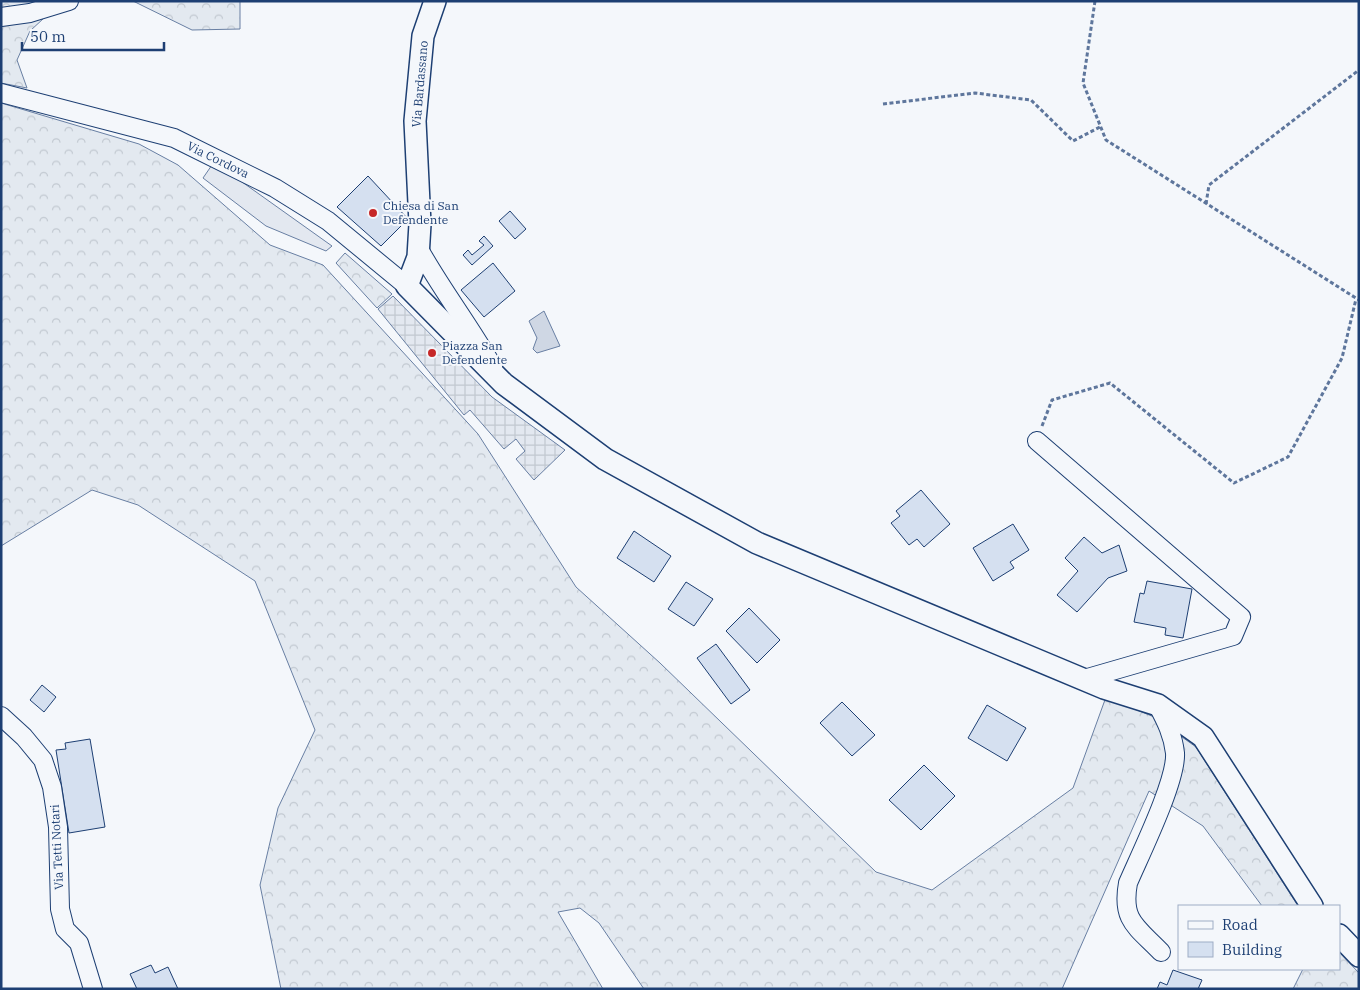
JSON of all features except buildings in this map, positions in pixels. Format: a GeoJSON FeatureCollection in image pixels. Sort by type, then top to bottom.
{"type":"FeatureCollection","features":[{"type":"Feature","properties":{"kind":"street"},"geometry":{"type":"LineString","coordinates":[[1,17],[30,13],[69,1]]}},
{"type":"Feature","properties":{"kind":"street","name":"Via Bardassano"},"geometry":{"type":"LineString","coordinates":[[408,286],[418,257],[420,224],[415,121],[423,36],[436,1]]}},
{"type":"Feature","properties":{"kind":"street","name":"Via Cordova"},"geometry":{"type":"LineString","coordinates":[[1,93],[174,138],[275,188],[328,221],[408,286]]}},
{"type":"Feature","properties":{"kind":"street"},"geometry":{"type":"LineString","coordinates":[[418,249],[432,274],[469,325],[504,384]]}},
{"type":"Feature","properties":{"kind":"street"},"geometry":{"type":"LineString","coordinates":[[408,286],[504,384],[605,459],[757,544],[1084,679],[1158,705],[1202,737],[1311,905]]}},
{"type":"Feature","properties":{"kind":"street"},"geometry":{"type":"LineString","coordinates":[[1036,441],[1240,617],[1233,636],[1084,679]]}},
{"type":"Feature","properties":{"kind":"street"},"geometry":{"type":"LineString","coordinates":[[1158,705],[1171,731],[1175,755],[1169,784],[1128,883],[1125,897],[1126,912],[1130,920],[1161,952]]}},
{"type":"Feature","properties":{"kind":"street","name":"Via Tetti Notari"},"geometry":{"type":"LineString","coordinates":[[1,716],[24,737],[43,760],[52,787],[58,826],[60,909],[65,929],[79,943],[93,989]]}},
{"type":"Feature","properties":{"kind":"street"},"geometry":{"type":"LineString","coordinates":[[1340,937],[1359,956]]}},
{"type":"Feature","properties":{"kind":"path"},"geometry":{"type":"LineString","coordinates":[[1036,441],[1052,400],[1110,383],[1234,483],[1288,457],[1342,358],[1357,300],[1106,140],[1083,83],[1095,1]]}},
{"type":"Feature","properties":{"kind":"path"},"geometry":{"type":"LineString","coordinates":[[1206,204],[1209,184],[1359,70]]}},
{"type":"Feature","properties":{"kind":"path"},"geometry":{"type":"LineString","coordinates":[[882,104],[976,93],[1031,100],[1073,141],[1100,127]]}},
{"type":"Feature","properties":{"kind":"green space"},"geometry":{"type":"Polygon","coordinates":[[[1,1],[55,1],[44,18],[30,31],[17,60],[27,88],[1,83],[1,1]]]}},
{"type":"Feature","properties":{"kind":"green space"},"geometry":{"type":"Polygon","coordinates":[[[133,1],[240,1],[240,29],[192,30],[133,1]]]}},
{"type":"Feature","properties":{"kind":"green space"},"geometry":{"type":"Polygon","coordinates":[[[1,103],[139,144],[178,165],[270,245],[323,265],[478,434],[576,587],[660,663],[876,872],[932,890],[1073,788],[1106,697],[1154,717],[1196,747],[1297,905],[1261,905],[1203,826],[1149,791],[1062,989],[644,989],[599,923],[580,908],[558,912],[603,989],[281,989],[260,885],[278,808],[315,730],[255,581],[138,505],[92,490],[1,546],[1,103]]]}},
{"type":"Feature","properties":{"kind":"green space"},"geometry":{"type":"Polygon","coordinates":[[[345,253],[392,294],[377,308],[336,263],[345,253]]]}},
{"type":"Feature","properties":{"kind":"green space"},"geometry":{"type":"Polygon","coordinates":[[[1340,953],[1359,973],[1359,989],[1293,989],[1302,970],[1340,970],[1340,953]]]}},
{"type":"Feature","properties":{"kind":"shaded area"},"geometry":{"type":"Polygon","coordinates":[[[214,162],[332,246],[326,251],[266,226],[203,178],[214,162]]]}},
{"type":"Feature","properties":{"kind":"shaded area","name":"Piazza San Defendente"},"geometry":{"type":"Polygon","coordinates":[[[393,296],[492,397],[565,450],[534,480],[516,459],[525,451],[516,439],[504,449],[470,410],[464,415],[378,309],[393,296]]]}},
{"type":"Feature","properties":{"kind":"shaded area"},"geometry":{"type":"Polygon","coordinates":[[[544,311],[560,346],[537,353],[533,349],[537,338],[529,321],[544,311]]]}},
{"type":"Feature","properties":{"kind":"place","name":"Chiesa di San Defendente"},"geometry":{"type":"Point","coordinates":[373,213]}},
{"type":"Feature","properties":{"kind":"place","name":"Piazza San Defendente"},"geometry":{"type":"Point","coordinates":[432,353]}}]}
